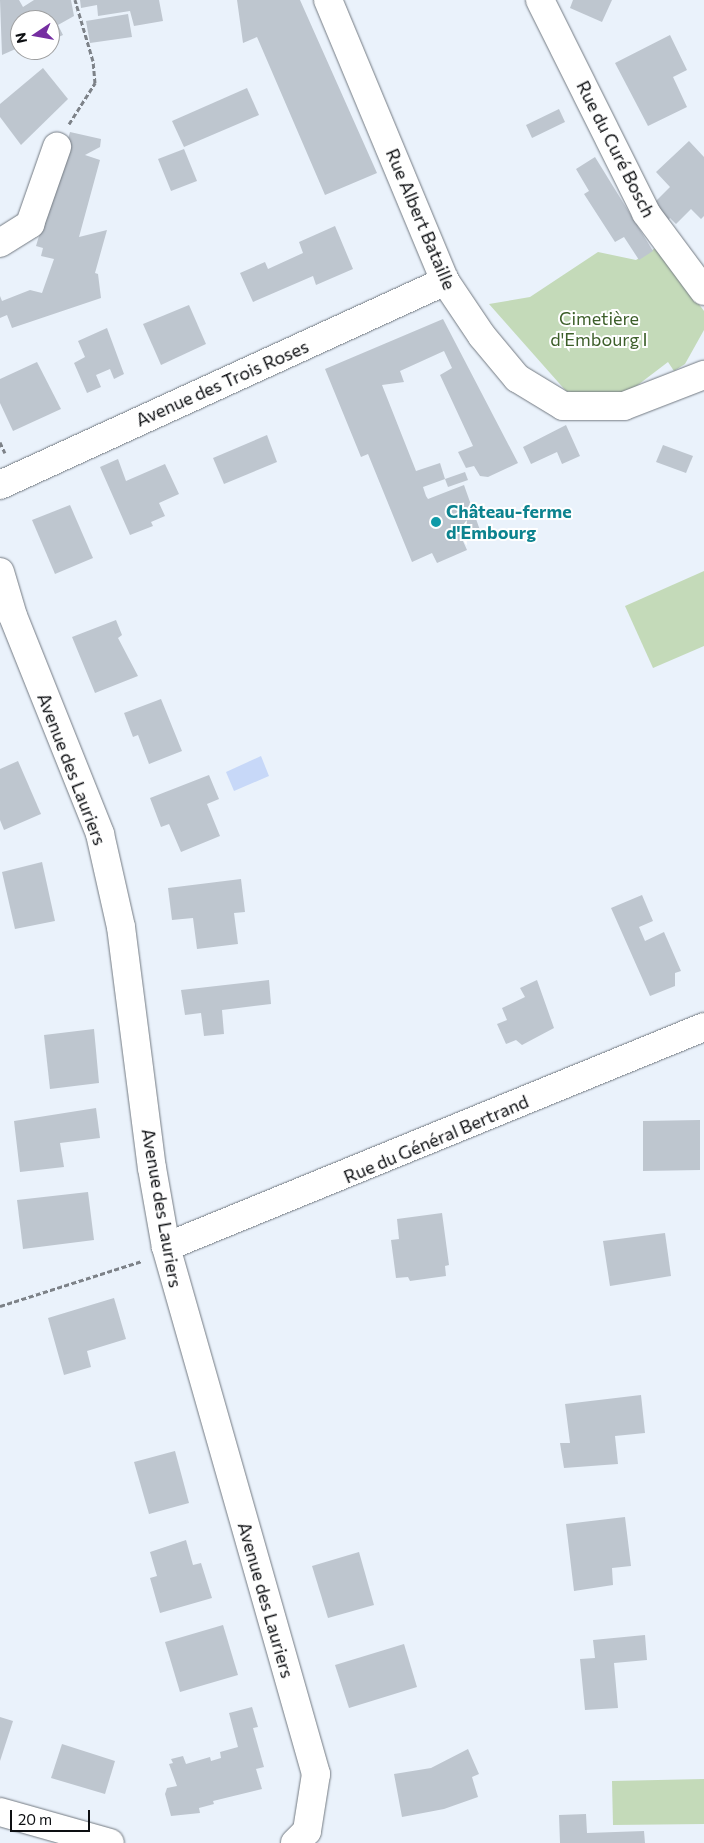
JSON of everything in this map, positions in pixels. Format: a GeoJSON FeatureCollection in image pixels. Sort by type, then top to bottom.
{"type":"FeatureCollection","features":[{"type":"Feature","properties":{"kind":"street","name":"Rue Albert Bataille"},"geometry":{"type":"LineString","coordinates":[[328,0],[445,281],[482,336],[517,378],[563,406],[624,406],[704,375]]}},
{"type":"Feature","properties":{"kind":"street","name":"Rue du Curé Bosch"},"geometry":{"type":"LineString","coordinates":[[540,0],[646,213],[704,291]]}},
{"type":"Feature","properties":{"kind":"street"},"geometry":{"type":"LineString","coordinates":[[0,243],[30,224],[57,147]]}},
{"type":"Feature","properties":{"kind":"street","name":"Avenue des Trois Roses"},"geometry":{"type":"LineString","coordinates":[[0,485],[445,281]]}},
{"type":"Feature","properties":{"kind":"street","name":"Avenue des Lauriers"},"geometry":{"type":"LineString","coordinates":[[0,572],[6,609],[100,834],[121,927],[152,1168],[166,1247],[316,1774],[307,1831],[295,1843]]}},
{"type":"Feature","properties":{"kind":"street","name":"Rue du Général Bertrand"},"geometry":{"type":"LineString","coordinates":[[166,1247],[704,1027]]}},
{"type":"Feature","properties":{"kind":"street"},"geometry":{"type":"LineString","coordinates":[[0,1812],[110,1843]]}},
{"type":"Feature","properties":{"kind":"path"},"geometry":{"type":"LineString","coordinates":[[57,147],[95,83],[93,61],[76,0]]}},
{"type":"Feature","properties":{"kind":"path"},"geometry":{"type":"LineString","coordinates":[[0,1306],[143,1261],[166,1247]]}},
{"type":"Feature","properties":{"kind":"green space","name":"Cimetière d'Embourg I"},"geometry":{"type":"Polygon","coordinates":[[[657,247],[704,311],[704,330],[685,364],[674,371],[668,362],[622,397],[598,397],[566,391],[489,304],[530,297],[598,252],[636,260],[657,247]]]}},
{"type":"Feature","properties":{"kind":"green space"},"geometry":{"type":"Polygon","coordinates":[[[704,571],[704,646],[653,668],[625,606],[704,571]]]}},
{"type":"Feature","properties":{"kind":"green space"},"geometry":{"type":"Polygon","coordinates":[[[704,1779],[704,1824],[613,1825],[612,1781],[704,1779]]]}},
{"type":"Feature","properties":{"kind":"water"},"geometry":{"type":"Polygon","coordinates":[[[261,756],[269,776],[234,791],[226,772],[261,756]]]}},
{"type":"Feature","properties":{"kind":"building"},"geometry":{"type":"Polygon","coordinates":[[[0,0],[19,0],[23,7],[34,0],[71,0],[74,16],[60,24],[60,10],[10,10],[10,51],[2,55],[0,0]]]}},
{"type":"Feature","properties":{"kind":"building"},"geometry":{"type":"Polygon","coordinates":[[[80,0],[159,0],[163,21],[134,26],[130,11],[98,16],[97,5],[81,8],[80,0]]]}},
{"type":"Feature","properties":{"kind":"building"},"geometry":{"type":"Polygon","coordinates":[[[237,0],[300,0],[377,173],[325,195],[257,37],[243,43],[237,0]]]}},
{"type":"Feature","properties":{"kind":"building"},"geometry":{"type":"Polygon","coordinates":[[[573,0],[612,0],[602,22],[570,8],[573,0]]]}},
{"type":"Feature","properties":{"kind":"building"},"geometry":{"type":"Polygon","coordinates":[[[128,14],[132,37],[90,43],[86,21],[128,14]]]}},
{"type":"Feature","properties":{"kind":"building"},"geometry":{"type":"Polygon","coordinates":[[[670,35],[687,70],[673,77],[687,107],[648,126],[615,63],[670,35]]]}},
{"type":"Feature","properties":{"kind":"building"},"geometry":{"type":"Polygon","coordinates":[[[43,68],[68,99],[21,145],[0,117],[0,104],[43,68]]]}},
{"type":"Feature","properties":{"kind":"building"},"geometry":{"type":"Polygon","coordinates":[[[247,88],[259,115],[184,147],[172,121],[247,88]]]}},
{"type":"Feature","properties":{"kind":"building"},"geometry":{"type":"Polygon","coordinates":[[[559,109],[565,122],[532,138],[526,125],[559,109]]]}},
{"type":"Feature","properties":{"kind":"building"},"geometry":{"type":"Polygon","coordinates":[[[70,132],[101,139],[100,147],[85,155],[100,160],[79,237],[107,230],[95,273],[98,274],[101,298],[12,328],[7,315],[0,318],[0,296],[2,301],[30,290],[42,293],[54,259],[41,256],[43,248],[36,246],[70,132]]]}},
{"type":"Feature","properties":{"kind":"building"},"geometry":{"type":"Polygon","coordinates":[[[689,141],[704,157],[704,216],[701,219],[691,209],[676,224],[670,218],[668,221],[653,204],[670,187],[656,172],[689,141]]]}},
{"type":"Feature","properties":{"kind":"building"},"geometry":{"type":"Polygon","coordinates":[[[184,149],[197,181],[171,191],[158,159],[184,149]]]}},
{"type":"Feature","properties":{"kind":"building"},"geometry":{"type":"Polygon","coordinates":[[[595,157],[653,251],[639,260],[624,237],[615,242],[584,194],[589,191],[576,169],[595,157]]]}},
{"type":"Feature","properties":{"kind":"building"},"geometry":{"type":"Polygon","coordinates":[[[335,226],[353,269],[316,285],[313,276],[253,302],[240,273],[265,262],[268,269],[303,253],[299,242],[335,226]]]}},
{"type":"Feature","properties":{"kind":"building"},"geometry":{"type":"Polygon","coordinates":[[[189,305],[206,344],[161,365],[143,324],[189,305]]]}},
{"type":"Feature","properties":{"kind":"building"},"geometry":{"type":"Polygon","coordinates":[[[443,319],[518,463],[488,477],[480,476],[474,466],[466,468],[458,452],[473,446],[440,375],[452,368],[444,351],[400,371],[404,382],[382,385],[416,471],[440,463],[445,479],[423,487],[428,499],[464,485],[481,533],[463,541],[467,550],[437,563],[432,553],[412,562],[368,454],[361,457],[325,369],[443,319]]]}},
{"type":"Feature","properties":{"kind":"building"},"geometry":{"type":"Polygon","coordinates":[[[107,328],[124,374],[114,379],[110,369],[96,375],[101,387],[87,393],[74,363],[85,357],[78,341],[107,328]]]}},
{"type":"Feature","properties":{"kind":"building"},"geometry":{"type":"Polygon","coordinates":[[[37,362],[61,409],[13,431],[0,403],[0,379],[37,362]]]}},
{"type":"Feature","properties":{"kind":"building"},"geometry":{"type":"Polygon","coordinates":[[[566,425],[580,456],[562,464],[557,452],[531,464],[523,447],[566,425]]]}},
{"type":"Feature","properties":{"kind":"building"},"geometry":{"type":"Polygon","coordinates":[[[267,435],[277,462],[224,484],[213,458],[267,435]]]}},
{"type":"Feature","properties":{"kind":"building"},"geometry":{"type":"Polygon","coordinates":[[[663,445],[693,456],[686,473],[656,462],[663,445]]]}},
{"type":"Feature","properties":{"kind":"building"},"geometry":{"type":"Polygon","coordinates":[[[118,459],[126,481],[165,464],[179,494],[159,503],[165,516],[151,522],[153,526],[130,535],[100,467],[118,459]]]}},
{"type":"Feature","properties":{"kind":"building"},"geometry":{"type":"Polygon","coordinates":[[[465,472],[468,480],[448,487],[445,479],[465,472]]]}},
{"type":"Feature","properties":{"kind":"building"},"geometry":{"type":"Polygon","coordinates":[[[70,505],[93,558],[55,574],[32,520],[70,505]]]}},
{"type":"Feature","properties":{"kind":"building"},"geometry":{"type":"Polygon","coordinates":[[[116,620],[122,635],[118,638],[138,676],[95,693],[72,637],[116,620]]]}},
{"type":"Feature","properties":{"kind":"building"},"geometry":{"type":"Polygon","coordinates":[[[161,699],[182,751],[149,764],[138,735],[133,737],[124,713],[161,699]]]}},
{"type":"Feature","properties":{"kind":"building"},"geometry":{"type":"Polygon","coordinates":[[[18,761],[41,814],[4,830],[0,820],[0,769],[18,761]]]}},
{"type":"Feature","properties":{"kind":"building"},"geometry":{"type":"Polygon","coordinates":[[[209,775],[219,799],[207,804],[220,836],[181,852],[169,824],[161,827],[150,798],[209,775]]]}},
{"type":"Feature","properties":{"kind":"building"},"geometry":{"type":"Polygon","coordinates":[[[42,862],[55,921],[15,929],[2,872],[42,862]]]}},
{"type":"Feature","properties":{"kind":"building"},"geometry":{"type":"Polygon","coordinates":[[[241,879],[245,912],[234,913],[238,944],[197,949],[193,918],[172,920],[168,888],[241,879]]]}},
{"type":"Feature","properties":{"kind":"building"},"geometry":{"type":"Polygon","coordinates":[[[642,895],[653,921],[639,927],[645,941],[664,932],[681,971],[675,973],[675,986],[650,996],[611,908],[642,895]]]}},
{"type":"Feature","properties":{"kind":"building"},"geometry":{"type":"Polygon","coordinates":[[[269,980],[271,1004],[222,1010],[224,1034],[204,1036],[201,1013],[185,1015],[181,990],[269,980]]]}},
{"type":"Feature","properties":{"kind":"building"},"geometry":{"type":"Polygon","coordinates":[[[537,980],[554,1028],[522,1045],[516,1040],[506,1044],[497,1024],[507,1020],[502,1008],[525,997],[520,988],[537,980]]]}},
{"type":"Feature","properties":{"kind":"building"},"geometry":{"type":"Polygon","coordinates":[[[94,1029],[99,1083],[50,1089],[44,1035],[94,1029]]]}},
{"type":"Feature","properties":{"kind":"building"},"geometry":{"type":"Polygon","coordinates":[[[96,1108],[100,1138],[60,1143],[64,1167],[20,1172],[14,1121],[96,1108]]]}},
{"type":"Feature","properties":{"kind":"building"},"geometry":{"type":"Polygon","coordinates":[[[700,1120],[700,1170],[643,1171],[643,1121],[700,1120]]]}},
{"type":"Feature","properties":{"kind":"building"},"geometry":{"type":"Polygon","coordinates":[[[88,1192],[94,1240],[23,1249],[17,1200],[88,1192]]]}},
{"type":"Feature","properties":{"kind":"building"},"geometry":{"type":"Polygon","coordinates":[[[442,1213],[449,1265],[445,1266],[446,1276],[410,1281],[408,1277],[396,1278],[391,1240],[399,1239],[397,1219],[442,1213]]]}},
{"type":"Feature","properties":{"kind":"building"},"geometry":{"type":"Polygon","coordinates":[[[665,1233],[671,1276],[610,1286],[603,1241],[665,1233]]]}},
{"type":"Feature","properties":{"kind":"building"},"geometry":{"type":"Polygon","coordinates":[[[114,1298],[126,1339],[87,1351],[91,1367],[64,1375],[48,1318],[114,1298]]]}},
{"type":"Feature","properties":{"kind":"building"},"geometry":{"type":"Polygon","coordinates":[[[641,1395],[645,1433],[615,1436],[618,1464],[564,1468],[560,1443],[570,1443],[565,1404],[641,1395]]]}},
{"type":"Feature","properties":{"kind":"building"},"geometry":{"type":"Polygon","coordinates":[[[175,1451],[189,1503],[149,1514],[134,1462],[175,1451]]]}},
{"type":"Feature","properties":{"kind":"building"},"geometry":{"type":"Polygon","coordinates":[[[625,1517],[631,1566],[612,1568],[613,1585],[574,1591],[566,1524],[625,1517]]]}},
{"type":"Feature","properties":{"kind":"building"},"geometry":{"type":"Polygon","coordinates":[[[186,1540],[193,1565],[201,1563],[212,1598],[160,1613],[150,1578],[157,1576],[150,1552],[186,1540]]]}},
{"type":"Feature","properties":{"kind":"building"},"geometry":{"type":"Polygon","coordinates":[[[359,1552],[374,1605],[328,1618],[312,1566],[359,1552]]]}},
{"type":"Feature","properties":{"kind":"building"},"geometry":{"type":"Polygon","coordinates":[[[223,1625],[238,1675],[180,1692],[165,1642],[223,1625]]]}},
{"type":"Feature","properties":{"kind":"building"},"geometry":{"type":"Polygon","coordinates":[[[645,1635],[647,1660],[614,1663],[618,1708],[585,1710],[580,1659],[595,1658],[593,1640],[645,1635]]]}},
{"type":"Feature","properties":{"kind":"building"},"geometry":{"type":"Polygon","coordinates":[[[404,1644],[417,1687],[349,1708],[335,1665],[404,1644]]]}},
{"type":"Feature","properties":{"kind":"building"},"geometry":{"type":"Polygon","coordinates":[[[252,1707],[258,1727],[253,1728],[264,1767],[256,1769],[262,1789],[213,1801],[214,1804],[199,1808],[200,1813],[171,1816],[165,1794],[167,1788],[177,1786],[169,1764],[173,1763],[171,1759],[183,1756],[186,1764],[210,1757],[211,1761],[221,1758],[220,1752],[238,1747],[229,1713],[252,1707]]]}},
{"type":"Feature","properties":{"kind":"building"},"geometry":{"type":"Polygon","coordinates":[[[0,1717],[13,1721],[0,1761],[0,1717]]]}},
{"type":"Feature","properties":{"kind":"building"},"geometry":{"type":"Polygon","coordinates":[[[62,1744],[115,1761],[105,1794],[51,1778],[62,1744]]]}},
{"type":"Feature","properties":{"kind":"building"},"geometry":{"type":"Polygon","coordinates":[[[468,1749],[479,1774],[472,1777],[478,1797],[444,1809],[402,1817],[394,1774],[431,1768],[468,1749]]]}},
{"type":"Feature","properties":{"kind":"building"},"geometry":{"type":"Polygon","coordinates":[[[586,1814],[587,1833],[644,1831],[645,1843],[560,1843],[559,1815],[586,1814]]]}},
{"type":"Feature","properties":{"kind":"place","name":"Château-ferme d'Embourg"},"geometry":{"type":"Point","coordinates":[436,522]}}]}
